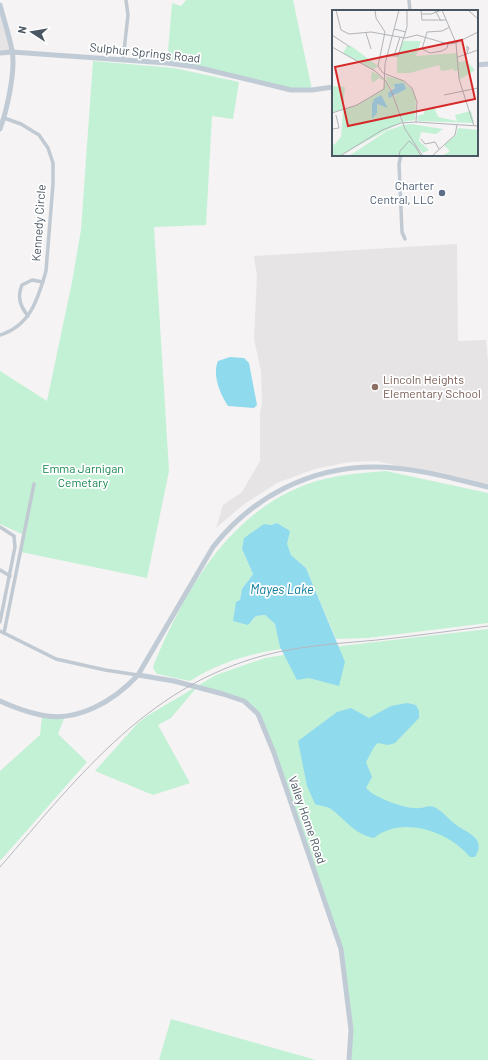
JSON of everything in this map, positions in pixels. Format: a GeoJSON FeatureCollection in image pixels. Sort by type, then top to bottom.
{"type":"FeatureCollection","features":[{"type":"Feature","properties":{"kind":"street"},"geometry":{"type":"LineString","coordinates":[[123,60],[128,15],[126,0]]}},
{"type":"Feature","properties":{"kind":"street"},"geometry":{"type":"LineString","coordinates":[[409,0],[410,10]]}},
{"type":"Feature","properties":{"kind":"street"},"geometry":{"type":"LineString","coordinates":[[0,5],[12,52],[11,81],[4,118],[0,129]]}},
{"type":"Feature","properties":{"kind":"street","name":"Sulphur Springs Road"},"geometry":{"type":"LineString","coordinates":[[0,53],[12,52],[123,60],[196,68],[291,90],[312,90],[332,87]]}},
{"type":"Feature","properties":{"kind":"street"},"geometry":{"type":"LineString","coordinates":[[478,65],[488,64]]}},
{"type":"Feature","properties":{"kind":"street","name":"Kennedy Circle"},"geometry":{"type":"LineString","coordinates":[[0,335],[10,332],[20,326],[28,316],[43,282],[46,271],[50,220],[52,163],[48,148],[39,135],[21,124],[4,118]]}},
{"type":"Feature","properties":{"kind":"street"},"geometry":{"type":"LineString","coordinates":[[401,156],[399,171],[402,232],[405,239]]}},
{"type":"Feature","properties":{"kind":"street"},"geometry":{"type":"LineString","coordinates":[[28,316],[22,310],[19,299],[19,292],[22,285],[32,280],[43,282]]}},
{"type":"Feature","properties":{"kind":"street"},"geometry":{"type":"LineString","coordinates":[[0,701],[42,716],[65,716],[101,705],[124,690],[138,675],[213,546],[225,532],[255,504],[300,481],[336,470],[374,467],[418,471],[488,487]]}},
{"type":"Feature","properties":{"kind":"street"},"geometry":{"type":"LineString","coordinates":[[4,634],[34,484]]}},
{"type":"Feature","properties":{"kind":"street"},"geometry":{"type":"LineString","coordinates":[[0,527],[14,536],[16,547],[0,622]]}},
{"type":"Feature","properties":{"kind":"street"},"geometry":{"type":"LineString","coordinates":[[0,570],[10,576]]}},
{"type":"Feature","properties":{"kind":"street"},"geometry":{"type":"LineString","coordinates":[[0,631],[56,659],[105,670],[138,675]]}},
{"type":"Feature","properties":{"kind":"street","name":"Valley Home Road"},"geometry":{"type":"LineString","coordinates":[[138,675],[174,681],[223,694],[244,701],[258,714],[274,753],[341,949],[351,1030],[349,1060]]}},
{"type":"Feature","properties":{"kind":"shaded area"},"geometry":{"type":"Polygon","coordinates":[[[0,5],[12,52],[0,53],[0,5]]]}},
{"type":"Feature","properties":{"kind":"shaded area","name":"Lincoln Heights Elementary School"},"geometry":{"type":"Polygon","coordinates":[[[457,244],[458,341],[486,340],[488,361],[488,487],[377,461],[349,462],[315,469],[277,483],[243,505],[216,528],[223,505],[242,492],[260,461],[260,414],[262,402],[261,371],[254,339],[257,276],[254,256],[457,244]]]}},
{"type":"Feature","properties":{"kind":"green space"},"geometry":{"type":"Polygon","coordinates":[[[186,0],[293,0],[312,90],[300,91],[167,63],[172,3],[181,6],[186,0]]]}},
{"type":"Feature","properties":{"kind":"green space","name":"Emma Jarnigan Cemetary"},"geometry":{"type":"Polygon","coordinates":[[[93,61],[174,68],[239,82],[233,119],[212,116],[206,225],[154,227],[169,471],[147,578],[21,552],[24,535],[0,524],[0,371],[47,401],[72,282],[81,230],[93,61]]]}},
{"type":"Feature","properties":{"kind":"green space"},"geometry":{"type":"Polygon","coordinates":[[[386,471],[488,493],[488,623],[368,638],[336,639],[306,568],[291,555],[277,523],[271,525],[264,524],[242,549],[253,574],[242,589],[240,600],[253,621],[256,616],[265,615],[275,624],[281,649],[222,664],[190,681],[157,674],[153,668],[154,664],[180,609],[195,583],[212,558],[231,536],[253,515],[277,498],[305,485],[345,475],[386,471]]]}},
{"type":"Feature","properties":{"kind":"green space"},"geometry":{"type":"Polygon","coordinates":[[[488,629],[488,1060],[349,1060],[351,1030],[341,949],[274,753],[252,706],[197,687],[171,718],[158,725],[190,783],[153,795],[95,771],[137,724],[147,716],[216,675],[265,658],[341,646],[488,629]]]}},
{"type":"Feature","properties":{"kind":"green space"},"geometry":{"type":"Polygon","coordinates":[[[42,716],[65,716],[58,734],[87,762],[0,861],[0,771],[40,735],[42,716]]]}},
{"type":"Feature","properties":{"kind":"green space"},"geometry":{"type":"Polygon","coordinates":[[[171,1019],[316,1060],[159,1060],[171,1019]]]}},
{"type":"Feature","properties":{"kind":"water"},"geometry":{"type":"Polygon","coordinates":[[[230,357],[244,358],[249,363],[257,405],[254,408],[228,406],[222,396],[216,378],[216,366],[218,361],[230,357]]]}},
{"type":"Feature","properties":{"kind":"water","name":"Mayes Lake"},"geometry":{"type":"Polygon","coordinates":[[[277,523],[290,531],[287,544],[291,555],[306,568],[345,662],[339,686],[309,678],[297,680],[280,647],[275,624],[265,615],[256,616],[248,625],[233,621],[236,602],[240,600],[242,589],[253,574],[242,549],[244,538],[264,524],[271,525],[277,523]]]}},
{"type":"Feature","properties":{"kind":"water"},"geometry":{"type":"Polygon","coordinates":[[[407,703],[416,705],[419,711],[419,718],[395,743],[388,745],[378,743],[374,747],[366,762],[372,777],[366,788],[383,799],[399,805],[414,808],[434,807],[477,840],[479,845],[475,857],[470,857],[461,848],[438,833],[424,829],[411,827],[397,828],[385,831],[374,838],[361,834],[328,807],[315,804],[307,786],[298,741],[337,712],[351,708],[369,718],[391,706],[407,703]]]}},
{"type":"Feature","properties":{"kind":"railway"},"geometry":{"type":"LineString","coordinates":[[0,867],[90,765],[122,735],[156,708],[192,684],[233,665],[278,652],[315,646],[488,626]]}},
{"type":"Feature","properties":{"kind":"place","name":"Charter Central, LLC"},"geometry":{"type":"Point","coordinates":[442,193]}},
{"type":"Feature","properties":{"kind":"place","name":"Lincoln Heights Elementary School"},"geometry":{"type":"Point","coordinates":[375,387]}}]}
